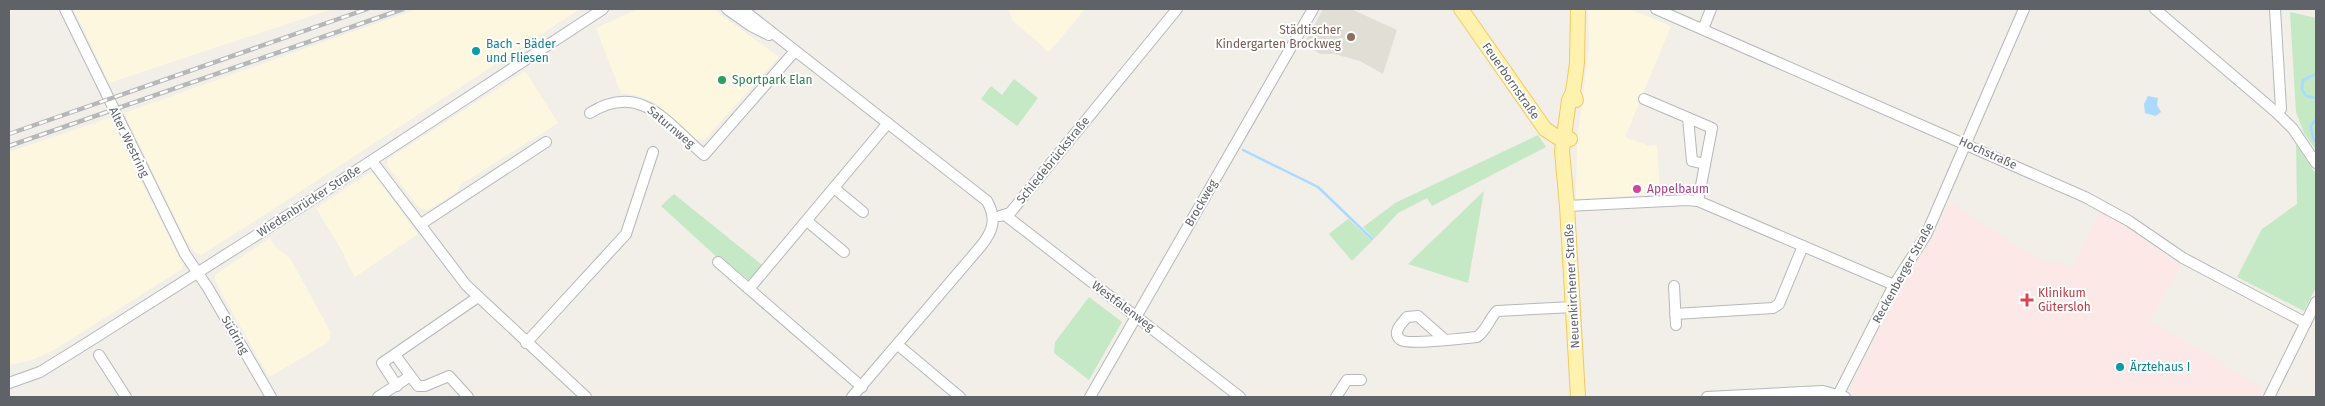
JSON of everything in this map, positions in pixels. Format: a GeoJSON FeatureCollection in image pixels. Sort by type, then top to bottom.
{"type":"FeatureCollection","features":[{"type":"Feature","properties":{"kind":"main road","name":"Feuerbornstraße"},"geometry":{"type":"LineString","coordinates":[[1461,9],[1545,129],[1567,139]]}},
{"type":"Feature","properties":{"kind":"main road","name":"Neuenkirchener Straße"},"geometry":{"type":"LineString","coordinates":[[1578,9],[1577,63],[1574,92],[1569,100],[1567,139],[1562,151],[1578,397]]}},
{"type":"Feature","properties":{"kind":"street","name":"Alter Westring"},"geometry":{"type":"LineString","coordinates":[[65,9],[158,203],[184,254],[197,273]]}},
{"type":"Feature","properties":{"kind":"street","name":"Wiedenbrücker Straße"},"geometry":{"type":"LineString","coordinates":[[9,383],[40,372],[372,161],[603,9]]}},
{"type":"Feature","properties":{"kind":"street"},"geometry":{"type":"LineString","coordinates":[[727,9],[751,26],[792,48]]}},
{"type":"Feature","properties":{"kind":"street"},"geometry":{"type":"LineString","coordinates":[[742,9],[987,201],[994,217],[989,235],[981,246],[852,397]]}},
{"type":"Feature","properties":{"kind":"street","name":"Schledebrückstraße"},"geometry":{"type":"LineString","coordinates":[[1005,215],[1010,213],[1177,9]]}},
{"type":"Feature","properties":{"kind":"street","name":"Brockweg"},"geometry":{"type":"LineString","coordinates":[[1090,397],[1313,9]]}},
{"type":"Feature","properties":{"kind":"street","name":"Hochstraße"},"geometry":{"type":"LineString","coordinates":[[1656,9],[1966,144],[2106,208],[2183,258],[2306,323]]}},
{"type":"Feature","properties":{"kind":"street"},"geometry":{"type":"LineString","coordinates":[[1703,28],[1711,9]]}},
{"type":"Feature","properties":{"kind":"street","name":"Reckenberger Straße"},"geometry":{"type":"LineString","coordinates":[[1840,396],[1894,285],[1926,235],[2024,9]]}},
{"type":"Feature","properties":{"kind":"street"},"geometry":{"type":"LineString","coordinates":[[2155,9],[2277,113],[2293,129],[2316,163]]}},
{"type":"Feature","properties":{"kind":"street"},"geometry":{"type":"LineString","coordinates":[[2275,9],[2281,109],[2277,113]]}},
{"type":"Feature","properties":{"kind":"street","name":"Saturnweg"},"geometry":{"type":"LineString","coordinates":[[590,113],[611,102],[638,102],[652,109],[704,155],[792,48]]}},
{"type":"Feature","properties":{"kind":"street"},"geometry":{"type":"LineString","coordinates":[[1644,99],[1712,128],[1698,201]]}},
{"type":"Feature","properties":{"kind":"street"},"geometry":{"type":"LineString","coordinates":[[1688,118],[1692,161],[1705,164]]}},
{"type":"Feature","properties":{"kind":"street"},"geometry":{"type":"LineString","coordinates":[[749,289],[888,123]]}},
{"type":"Feature","properties":{"kind":"street"},"geometry":{"type":"LineString","coordinates":[[421,224],[546,142]]}},
{"type":"Feature","properties":{"kind":"street"},"geometry":{"type":"LineString","coordinates":[[526,343],[626,234],[653,152]]}},
{"type":"Feature","properties":{"kind":"street"},"geometry":{"type":"LineString","coordinates":[[372,161],[466,285],[586,397]]}},
{"type":"Feature","properties":{"kind":"street"},"geometry":{"type":"LineString","coordinates":[[834,188],[863,212]]}},
{"type":"Feature","properties":{"kind":"street"},"geometry":{"type":"LineString","coordinates":[[1567,206],[1698,201],[1894,285]]}},
{"type":"Feature","properties":{"kind":"street"},"geometry":{"type":"LineString","coordinates":[[994,217],[1005,215]]}},
{"type":"Feature","properties":{"kind":"street","name":"Westfalenweg"},"geometry":{"type":"LineString","coordinates":[[1005,215],[1240,397]]}},
{"type":"Feature","properties":{"kind":"street"},"geometry":{"type":"LineString","coordinates":[[807,221],[844,252]]}},
{"type":"Feature","properties":{"kind":"street"},"geometry":{"type":"LineString","coordinates":[[1676,314],[1773,308],[1779,304],[1803,246]]}},
{"type":"Feature","properties":{"kind":"street"},"geometry":{"type":"LineString","coordinates":[[718,262],[862,387]]}},
{"type":"Feature","properties":{"kind":"street","name":"Südring"},"geometry":{"type":"LineString","coordinates":[[197,273],[208,288],[272,397]]}},
{"type":"Feature","properties":{"kind":"street"},"geometry":{"type":"LineString","coordinates":[[1674,286],[1676,326]]}},
{"type":"Feature","properties":{"kind":"street"},"geometry":{"type":"LineString","coordinates":[[396,386],[382,363],[478,297]]}},
{"type":"Feature","properties":{"kind":"street"},"geometry":{"type":"LineString","coordinates":[[2269,397],[2316,302]]}},
{"type":"Feature","properties":{"kind":"street"},"geometry":{"type":"LineString","coordinates":[[1444,339],[1477,337],[1484,332],[1492,316],[1497,312],[1573,307]]}},
{"type":"Feature","properties":{"kind":"street"},"geometry":{"type":"LineString","coordinates":[[898,345],[960,397]]}},
{"type":"Feature","properties":{"kind":"street"},"geometry":{"type":"LineString","coordinates":[[99,355],[126,397]]}},
{"type":"Feature","properties":{"kind":"street"},"geometry":{"type":"LineString","coordinates":[[395,355],[415,384],[422,387],[449,376],[468,397]]}},
{"type":"Feature","properties":{"kind":"street"},"geometry":{"type":"LineString","coordinates":[[378,397],[410,378]]}},
{"type":"Feature","properties":{"kind":"street"},"geometry":{"type":"LineString","coordinates":[[1336,397],[1347,380],[1361,380]]}},
{"type":"Feature","properties":{"kind":"street"},"geometry":{"type":"LineString","coordinates":[[1707,397],[1823,391],[1840,396]]}},
{"type":"Feature","properties":{"kind":"shaded area"},"geometry":{"type":"Polygon","coordinates":[[[74,9],[332,9],[109,83],[74,9]]]}},
{"type":"Feature","properties":{"kind":"shaded area"},"geometry":{"type":"Polygon","coordinates":[[[417,9],[580,9],[258,219],[201,255],[196,253],[185,238],[124,113],[417,9]]]}},
{"type":"Feature","properties":{"kind":"shaded area"},"geometry":{"type":"Polygon","coordinates":[[[638,9],[713,9],[779,57],[704,140],[696,139],[655,103],[639,96],[621,93],[596,28],[638,9]]]}},
{"type":"Feature","properties":{"kind":"shaded area"},"geometry":{"type":"Polygon","coordinates":[[[1008,9],[1085,9],[1049,52],[1012,20],[1008,9]]]}},
{"type":"Feature","properties":{"kind":"shaded area","name":"Städtischer Kindergarten Brockweg"},"geometry":{"type":"Polygon","coordinates":[[[1323,9],[1351,9],[1397,30],[1383,74],[1360,61],[1334,54],[1320,54],[1304,44],[1323,9]]]}},
{"type":"Feature","properties":{"kind":"shaded area"},"geometry":{"type":"Polygon","coordinates":[[[1588,9],[1629,9],[1671,26],[1625,137],[1649,146],[1657,145],[1660,194],[1576,199],[1577,142],[1589,48],[1588,9]]]}},
{"type":"Feature","properties":{"kind":"shaded area"},"geometry":{"type":"Polygon","coordinates":[[[525,71],[558,123],[460,185],[458,191],[431,208],[427,210],[418,207],[387,165],[388,159],[525,71]]]}},
{"type":"Feature","properties":{"kind":"shaded area"},"geometry":{"type":"Polygon","coordinates":[[[110,118],[183,265],[182,269],[54,350],[32,360],[9,365],[9,152],[110,118]]]}},
{"type":"Feature","properties":{"kind":"shaded area"},"geometry":{"type":"Polygon","coordinates":[[[369,173],[373,173],[418,234],[355,277],[345,256],[316,208],[369,173]]]}},
{"type":"Feature","properties":{"kind":"shaded area","name":"Klinikum Gütersloh"},"geometry":{"type":"Polygon","coordinates":[[[1949,202],[2044,262],[2058,262],[2073,268],[2099,211],[2129,229],[2180,266],[2150,320],[2263,388],[2258,397],[1858,397],[1853,395],[1851,386],[1900,288],[1933,238],[1949,202]]]}},
{"type":"Feature","properties":{"kind":"shaded area"},"geometry":{"type":"Polygon","coordinates":[[[270,238],[275,246],[290,258],[331,333],[329,342],[269,377],[215,281],[215,275],[270,238]]]}},
{"type":"Feature","properties":{"kind":"green space"},"geometry":{"type":"Polygon","coordinates":[[[2290,12],[2316,18],[2316,150],[2304,133],[2296,112],[2290,12]]]}},
{"type":"Feature","properties":{"kind":"green space"},"geometry":{"type":"Polygon","coordinates":[[[1014,79],[1038,98],[1017,126],[981,99],[991,86],[1002,95],[1014,79]]]}},
{"type":"Feature","properties":{"kind":"green space"},"geometry":{"type":"Polygon","coordinates":[[[1538,135],[1546,147],[1432,206],[1427,198],[1398,213],[1374,239],[1363,227],[1395,203],[1538,135]]]}},
{"type":"Feature","properties":{"kind":"green space"},"geometry":{"type":"Polygon","coordinates":[[[2296,144],[2316,174],[2316,287],[2304,311],[2237,277],[2262,229],[2297,204],[2296,144]]]}},
{"type":"Feature","properties":{"kind":"green space"},"geometry":{"type":"Polygon","coordinates":[[[1484,191],[1468,283],[1408,264],[1484,191]]]}},
{"type":"Feature","properties":{"kind":"green space"},"geometry":{"type":"Polygon","coordinates":[[[674,194],[762,265],[762,270],[751,282],[720,256],[718,258],[661,206],[674,194]]]}},
{"type":"Feature","properties":{"kind":"green space"},"geometry":{"type":"Polygon","coordinates":[[[1348,219],[1372,241],[1352,261],[1329,234],[1348,219]]]}},
{"type":"Feature","properties":{"kind":"green space"},"geometry":{"type":"Polygon","coordinates":[[[1089,297],[1122,322],[1089,380],[1054,353],[1055,342],[1089,297]]]}},
{"type":"Feature","properties":{"kind":"water"},"geometry":{"type":"Polygon","coordinates":[[[2148,96],[2158,98],[2157,105],[2161,112],[2156,116],[2145,113],[2144,104],[2148,96]]]}},
{"type":"Feature","properties":{"kind":"waterway"},"geometry":{"type":"LineString","coordinates":[[2316,74],[2303,80],[2302,89],[2306,96],[2316,98]]}},
{"type":"Feature","properties":{"kind":"waterway"},"geometry":{"type":"LineString","coordinates":[[2316,119],[2311,126],[2313,138],[2316,142]]}},
{"type":"Feature","properties":{"kind":"waterway"},"geometry":{"type":"LineString","coordinates":[[1243,150],[1318,187],[1372,239]]}},
{"type":"Feature","properties":{"kind":"railway"},"geometry":{"type":"LineString","coordinates":[[9,134],[367,9]]}},
{"type":"Feature","properties":{"kind":"railway"},"geometry":{"type":"LineString","coordinates":[[9,146],[403,9]]}},
{"type":"Feature","properties":{"kind":"place","name":"Städtischer Kindergarten Brockweg"},"geometry":{"type":"Point","coordinates":[1351,37]}},
{"type":"Feature","properties":{"kind":"place","name":"Bach - Bäder und Fliesen"},"geometry":{"type":"Point","coordinates":[476,51]}},
{"type":"Feature","properties":{"kind":"place","name":"Sportpark Elan"},"geometry":{"type":"Point","coordinates":[722,80]}},
{"type":"Feature","properties":{"kind":"place","name":"Appelbaum"},"geometry":{"type":"Point","coordinates":[1637,189]}},
{"type":"Feature","properties":{"kind":"place","name":"Klinikum Gütersloh"},"geometry":{"type":"Point","coordinates":[2027,300]}},
{"type":"Feature","properties":{"kind":"place","name":"Ärztehaus I"},"geometry":{"type":"Point","coordinates":[2120,367]}}]}
